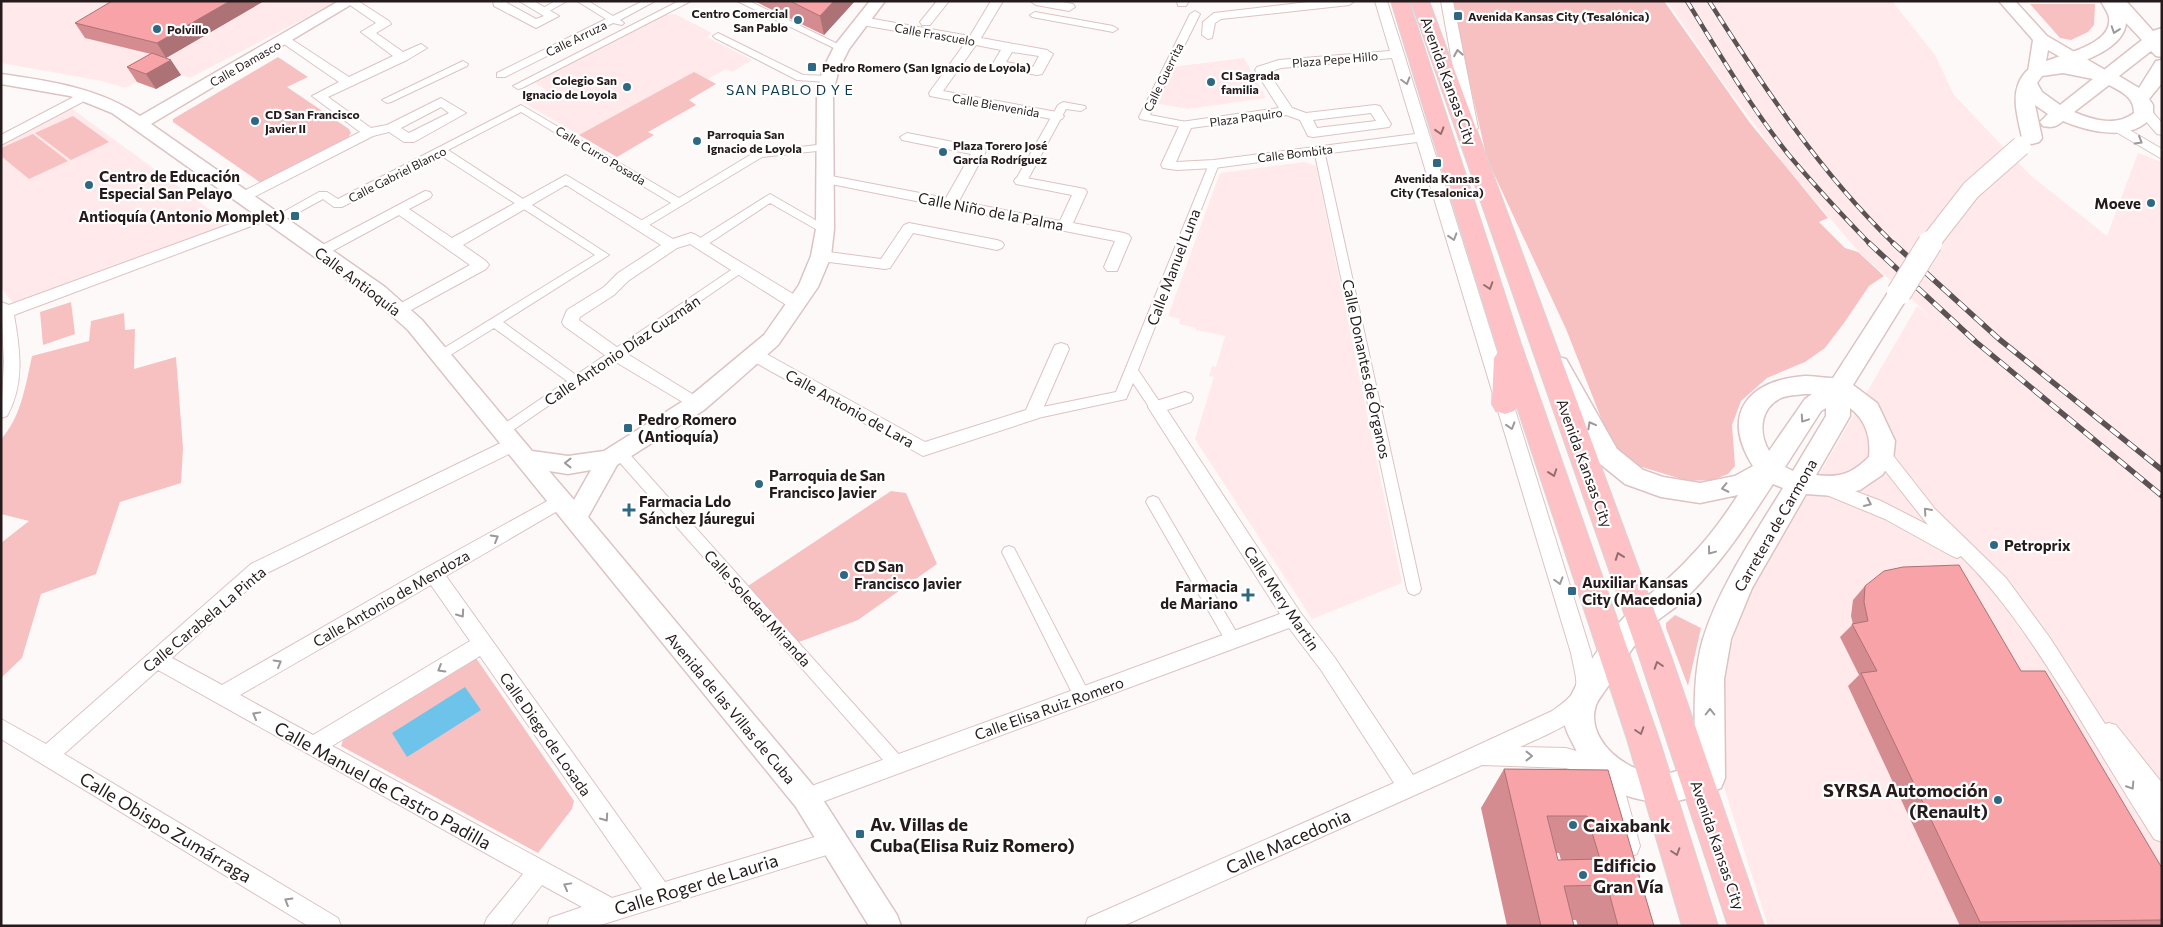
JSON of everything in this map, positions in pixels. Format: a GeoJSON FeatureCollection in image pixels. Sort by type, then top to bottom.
{"type":"FeatureCollection","features":[{"type":"Feature","properties":{"kind":"main road","name":"Avenida Kansas City"},"geometry":{"type":"LineString","coordinates":[[1400,1],[1508,344],[1614,651],[1700,926]]}},
{"type":"Feature","properties":{"kind":"main road","name":"Avenida Kansas City"},"geometry":{"type":"LineString","coordinates":[[1420,1],[1641,618],[1702,769],[1718,844],[1746,926]]}},
{"type":"Feature","properties":{"kind":"main road"},"geometry":{"type":"LineString","coordinates":[[2109,1],[2118,18],[2117,30],[2108,42],[2080,60],[2049,68],[2032,77],[2025,91],[2026,118],[2030,139],[2065,124],[2086,123],[2116,126],[2136,122],[2142,106],[2160,72]]}},
{"type":"Feature","properties":{"kind":"main road"},"geometry":{"type":"LineString","coordinates":[[2116,1],[2159,42]]}},
{"type":"Feature","properties":{"kind":"main road","name":"Carretera de Carmona"},"geometry":{"type":"LineString","coordinates":[[1586,694],[1614,651],[1641,618],[1668,597],[1700,565],[1770,469],[1813,405],[1839,387],[1932,239],[1964,197],[1977,183],[2106,77],[2159,42]]}},
{"type":"Feature","properties":{"kind":"main road"},"geometry":{"type":"LineString","coordinates":[[2080,60],[2126,87],[2142,106]]}},
{"type":"Feature","properties":{"kind":"main road"},"geometry":{"type":"LineString","coordinates":[[2032,77],[2034,96],[2040,102],[2060,114],[2086,123]]}},
{"type":"Feature","properties":{"kind":"main road","name":"Carretera de Carmona"},"geometry":{"type":"LineString","coordinates":[[1531,314],[1608,456],[1634,477],[1661,487],[1700,493],[1741,484],[1770,469]]}},
{"type":"Feature","properties":{"kind":"main road"},"geometry":{"type":"LineString","coordinates":[[1505,404],[1508,344]]}},
{"type":"Feature","properties":{"kind":"main road"},"geometry":{"type":"LineString","coordinates":[[1805,385],[1839,387],[1868,409],[1883,441],[1882,454],[1881,460],[1869,473],[1846,486],[1811,484],[1785,479],[1770,469],[1754,448],[1749,428],[1755,407],[1774,392],[1805,385]]}},
{"type":"Feature","properties":{"kind":"main road","name":"Carretera de Carmona"},"geometry":{"type":"LineString","coordinates":[[1702,769],[1710,679],[1717,639],[1740,584],[1811,484],[1838,416],[1839,387]]}},
{"type":"Feature","properties":{"kind":"main road"},"geometry":{"type":"LineString","coordinates":[[1586,694],[1580,712],[1582,731],[1592,752],[1609,770],[1632,783],[1658,789],[1685,785],[1702,769]]}},
{"type":"Feature","properties":{"kind":"street"},"geometry":{"type":"LineString","coordinates":[[502,1],[498,3],[536,24],[553,16],[525,1]]}},
{"type":"Feature","properties":{"kind":"street"},"geometry":{"type":"LineString","coordinates":[[543,11],[563,1]]}},
{"type":"Feature","properties":{"kind":"street"},"geometry":{"type":"LineString","coordinates":[[581,1],[631,29]]}},
{"type":"Feature","properties":{"kind":"street","name":"Calle Arruza"},"geometry":{"type":"LineString","coordinates":[[501,75],[651,1]]}},
{"type":"Feature","properties":{"kind":"street"},"geometry":{"type":"LineString","coordinates":[[518,86],[687,1]]}},
{"type":"Feature","properties":{"kind":"street"},"geometry":{"type":"LineString","coordinates":[[741,1],[841,48]]}},
{"type":"Feature","properties":{"kind":"street"},"geometry":{"type":"LineString","coordinates":[[568,510],[614,455],[696,404],[755,355],[771,340],[808,287],[821,256],[825,229],[825,92],[828,79],[841,48],[878,1]]}},
{"type":"Feature","properties":{"kind":"street"},"geometry":{"type":"LineString","coordinates":[[926,22],[944,1]]}},
{"type":"Feature","properties":{"kind":"street"},"geometry":{"type":"LineString","coordinates":[[973,41],[997,1]]}},
{"type":"Feature","properties":{"kind":"street"},"geometry":{"type":"LineString","coordinates":[[1036,1],[1069,7],[1062,20]]}},
{"type":"Feature","properties":{"kind":"street"},"geometry":{"type":"LineString","coordinates":[[1221,1],[1229,14]]}},
{"type":"Feature","properties":{"kind":"street"},"geometry":{"type":"LineString","coordinates":[[1208,35],[1209,22],[1218,16],[1349,1]]}},
{"type":"Feature","properties":{"kind":"street"},"geometry":{"type":"LineString","coordinates":[[1381,1],[1581,653],[1587,683],[1586,694]]}},
{"type":"Feature","properties":{"kind":"street"},"geometry":{"type":"LineString","coordinates":[[1447,1],[1476,153]]}},
{"type":"Feature","properties":{"kind":"street"},"geometry":{"type":"LineString","coordinates":[[2006,1],[2041,39],[2080,60],[2123,64]]}},
{"type":"Feature","properties":{"kind":"street"},"geometry":{"type":"LineString","coordinates":[[345,3],[385,24],[367,32],[403,56]]}},
{"type":"Feature","properties":{"kind":"street","name":"Calle Damasco"},"geometry":{"type":"LineString","coordinates":[[139,124],[345,3]]}},
{"type":"Feature","properties":{"kind":"street","name":"Calle Guerrita"},"geometry":{"type":"LineString","coordinates":[[1186,126],[1144,117],[1195,14]]}},
{"type":"Feature","properties":{"kind":"street"},"geometry":{"type":"LineString","coordinates":[[1036,15],[1113,29]]}},
{"type":"Feature","properties":{"kind":"street","name":"Calle Frascuelo"},"geometry":{"type":"LineString","coordinates":[[862,21],[1009,47]]}},
{"type":"Feature","properties":{"kind":"street"},"geometry":{"type":"LineString","coordinates":[[718,36],[801,78],[828,79]]}},
{"type":"Feature","properties":{"kind":"street"},"geometry":{"type":"LineString","coordinates":[[2041,39],[2071,50],[2080,60]]}},
{"type":"Feature","properties":{"kind":"street"},"geometry":{"type":"LineString","coordinates":[[2032,77],[2039,59],[2041,39]]}},
{"type":"Feature","properties":{"kind":"street"},"geometry":{"type":"LineString","coordinates":[[284,40],[348,82]]}},
{"type":"Feature","properties":{"kind":"street","name":"Calle Bienvenida"},"geometry":{"type":"LineString","coordinates":[[973,41],[935,93],[1057,116]]}},
{"type":"Feature","properties":{"kind":"street"},"geometry":{"type":"LineString","coordinates":[[369,133],[319,96],[421,48]]}},
{"type":"Feature","properties":{"kind":"street","name":"Plaza Pepe Hillo"},"geometry":{"type":"LineString","coordinates":[[1287,111],[1261,70],[1279,64],[1398,54]]}},
{"type":"Feature","properties":{"kind":"street"},"geometry":{"type":"LineString","coordinates":[[387,100],[463,64]]}},
{"type":"Feature","properties":{"kind":"street","name":"Calle Antioquía"},"geometry":{"type":"LineString","coordinates":[[1,79],[102,100],[378,292],[400,311],[440,356],[568,510]]}},
{"type":"Feature","properties":{"kind":"street"},"geometry":{"type":"LineString","coordinates":[[1,141],[85,95]]}},
{"type":"Feature","properties":{"kind":"street"},"geometry":{"type":"LineString","coordinates":[[1065,226],[1080,192],[1021,181],[1063,105],[1081,108]]}},
{"type":"Feature","properties":{"kind":"street"},"geometry":{"type":"LineString","coordinates":[[2142,106],[2162,131]]}},
{"type":"Feature","properties":{"kind":"street","name":"Calle Gabriel Blanco"},"geometry":{"type":"LineString","coordinates":[[4,310],[272,217],[323,194],[338,204],[521,108]]}},
{"type":"Feature","properties":{"kind":"street","name":"Calle Curro Posada"},"geometry":{"type":"LineString","coordinates":[[521,108],[680,202]]}},
{"type":"Feature","properties":{"kind":"street"},"geometry":{"type":"LineString","coordinates":[[1313,133],[1384,124],[1375,109],[1305,118],[1319,150]]}},
{"type":"Feature","properties":{"kind":"street","name":"Plaza Paquiro"},"geometry":{"type":"LineString","coordinates":[[1186,126],[1287,111],[1305,118]]}},
{"type":"Feature","properties":{"kind":"street","name":"Calle Bombita"},"geometry":{"type":"LineString","coordinates":[[1186,126],[1168,165],[1214,164],[1422,138]]}},
{"type":"Feature","properties":{"kind":"street"},"geometry":{"type":"LineString","coordinates":[[2116,126],[2162,155]]}},
{"type":"Feature","properties":{"kind":"street"},"geometry":{"type":"LineString","coordinates":[[243,197],[369,133],[391,128]]}},
{"type":"Feature","properties":{"kind":"street"},"geometry":{"type":"LineString","coordinates":[[907,137],[979,151],[950,204]]}},
{"type":"Feature","properties":{"kind":"street"},"geometry":{"type":"LineString","coordinates":[[642,226],[759,154],[826,147]]}},
{"type":"Feature","properties":{"kind":"street","name":"Calle Donantes de Órganos"},"geometry":{"type":"LineString","coordinates":[[1319,150],[1414,589]]}},
{"type":"Feature","properties":{"kind":"street"},"geometry":{"type":"LineString","coordinates":[[440,356],[603,255],[442,151]]}},
{"type":"Feature","properties":{"kind":"street","name":"Calle Manuel Luna"},"geometry":{"type":"LineString","coordinates":[[1132,371],[1214,164]]}},
{"type":"Feature","properties":{"kind":"street"},"geometry":{"type":"LineString","coordinates":[[452,245],[566,179],[672,245]]}},
{"type":"Feature","properties":{"kind":"street","name":"Calle Niño de la Palma"},"geometry":{"type":"LineString","coordinates":[[826,179],[1124,238],[1112,268]]}},
{"type":"Feature","properties":{"kind":"street"},"geometry":{"type":"LineString","coordinates":[[320,252],[425,194]]}},
{"type":"Feature","properties":{"kind":"street"},"geometry":{"type":"LineString","coordinates":[[701,243],[770,198],[825,229]]}},
{"type":"Feature","properties":{"kind":"street"},"geometry":{"type":"LineString","coordinates":[[399,209],[481,265],[400,311]]}},
{"type":"Feature","properties":{"kind":"street"},"geometry":{"type":"LineString","coordinates":[[821,256],[885,264],[909,228],[997,245]]}},
{"type":"Feature","properties":{"kind":"street"},"geometry":{"type":"LineString","coordinates":[[696,404],[615,354],[570,322],[573,314],[609,291],[623,277],[672,245],[691,238],[797,304]]}},
{"type":"Feature","properties":{"kind":"street","name":"Calle Antonio Díaz Guzmán"},"geometry":{"type":"LineString","coordinates":[[514,445],[576,381],[742,268]]}},
{"type":"Feature","properties":{"kind":"street"},"geometry":{"type":"LineString","coordinates":[[1,412],[8,397],[14,360],[4,310]]}},
{"type":"Feature","properties":{"kind":"street"},"geometry":{"type":"LineString","coordinates":[[494,322],[576,381]]}},
{"type":"Feature","properties":{"kind":"street"},"geometry":{"type":"LineString","coordinates":[[1033,414],[1061,349]]}},
{"type":"Feature","properties":{"kind":"street","name":"Calle Antonio de Lara"},"geometry":{"type":"LineString","coordinates":[[755,355],[923,449],[1033,414],[1121,396],[1132,371]]}},
{"type":"Feature","properties":{"kind":"street","name":"Calle Mery Martin"},"geometry":{"type":"LineString","coordinates":[[1132,371],[1293,618],[1328,664],[1409,787]]}},
{"type":"Feature","properties":{"kind":"street"},"geometry":{"type":"LineString","coordinates":[[1156,407],[1185,398]]}},
{"type":"Feature","properties":{"kind":"street"},"geometry":{"type":"LineString","coordinates":[[514,445],[568,464],[614,455]]}},
{"type":"Feature","properties":{"kind":"street","name":"Calle Carabela La Pinta"},"geometry":{"type":"LineString","coordinates":[[48,756],[258,570],[514,445]]}},
{"type":"Feature","properties":{"kind":"street"},"geometry":{"type":"LineString","coordinates":[[1882,454],[1930,514],[1998,584],[2054,659],[2130,784],[2162,832]]}},
{"type":"Feature","properties":{"kind":"street","name":"Calle Soledad Miranda"},"geometry":{"type":"LineString","coordinates":[[614,455],[897,764]]}},
{"type":"Feature","properties":{"kind":"street"},"geometry":{"type":"LineString","coordinates":[[1811,484],[1860,499],[1915,525],[1960,553],[1998,584]]}},
{"type":"Feature","properties":{"kind":"street"},"geometry":{"type":"LineString","coordinates":[[1153,502],[1233,640]]}},
{"type":"Feature","properties":{"kind":"street","name":"Calle Antonio de Mendoza"},"geometry":{"type":"LineString","coordinates":[[221,696],[433,574],[568,510]]}},
{"type":"Feature","properties":{"kind":"street","name":"Avenida de las Villas de Cuba"},"geometry":{"type":"LineString","coordinates":[[568,510],[806,798],[886,926]]}},
{"type":"Feature","properties":{"kind":"street"},"geometry":{"type":"LineString","coordinates":[[1009,552],[1082,696]]}},
{"type":"Feature","properties":{"kind":"street","name":"Calle Diego de Losada"},"geometry":{"type":"LineString","coordinates":[[433,574],[659,894]]}},
{"type":"Feature","properties":{"kind":"street","name":"Calle Elisa Ruiz Romero"},"geometry":{"type":"LineString","coordinates":[[806,798],[1293,618]]}},
{"type":"Feature","properties":{"kind":"street"},"geometry":{"type":"LineString","coordinates":[[313,746],[482,644]]}},
{"type":"Feature","properties":{"kind":"street","name":"Calle Manuel de Castro Padilla"},"geometry":{"type":"LineString","coordinates":[[156,659],[610,910]]}},
{"type":"Feature","properties":{"kind":"street"},"geometry":{"type":"LineString","coordinates":[[2070,684],[2162,800]]}},
{"type":"Feature","properties":{"kind":"street","name":"Calle Macedonia"},"geometry":{"type":"LineString","coordinates":[[1096,926],[1480,756],[1559,718],[1573,708],[1586,694]]}},
{"type":"Feature","properties":{"kind":"street","name":"Calle Obispo Zumárraga"},"geometry":{"type":"LineString","coordinates":[[1,728],[330,926]]}},
{"type":"Feature","properties":{"kind":"street"},"geometry":{"type":"LineString","coordinates":[[1480,756],[1566,758],[1609,770],[1635,863]]}},
{"type":"Feature","properties":{"kind":"street","name":"Calle Roger de Lauria"},"geometry":{"type":"LineString","coordinates":[[558,926],[835,842]]}},
{"type":"Feature","properties":{"kind":"street"},"geometry":{"type":"LineString","coordinates":[[495,926],[539,871]]}},
{"type":"Feature","properties":{"kind":"shaded area"},"geometry":{"type":"Polygon","coordinates":[[[1,1],[338,1],[190,78],[162,68],[125,88],[102,81],[1,63],[1,1]]]}},
{"type":"Feature","properties":{"kind":"shaded area"},"geometry":{"type":"Polygon","coordinates":[[[1451,1],[1664,1],[1750,123],[1828,218],[1819,222],[1845,248],[1858,252],[1884,276],[1869,286],[1825,348],[1805,362],[1767,378],[1741,401],[1732,425],[1735,466],[1728,474],[1713,480],[1688,481],[1635,465],[1620,452],[1607,433],[1566,329],[1487,159],[1451,1]]]}},
{"type":"Feature","properties":{"kind":"shaded area"},"geometry":{"type":"Polygon","coordinates":[[[1667,1],[1892,1],[1935,55],[1954,95],[2029,174],[2107,236],[2138,153],[2162,162],[2162,926],[1768,926],[1722,781],[1722,676],[1749,588],[1791,523],[1917,306],[1931,317],[1857,250],[1783,163],[1722,81],[1667,1]]]}},
{"type":"Feature","properties":{"kind":"shaded area"},"geometry":{"type":"Polygon","coordinates":[[[2030,4],[2095,4],[2094,25],[2088,32],[2071,40],[2060,38],[2030,4]]]}},
{"type":"Feature","properties":{"kind":"shaded area","name":"Colegio San Ignacio de Loyola"},"geometry":{"type":"Polygon","coordinates":[[[675,14],[712,33],[707,37],[752,60],[732,72],[726,69],[708,79],[716,84],[689,100],[696,105],[648,132],[654,135],[617,157],[523,102],[546,90],[534,82],[663,15],[675,14]]]}},
{"type":"Feature","properties":{"kind":"shaded area","name":"CD San Francisco Javier II"},"geometry":{"type":"Polygon","coordinates":[[[278,57],[308,77],[287,87],[349,129],[351,133],[347,139],[261,183],[173,122],[173,119],[278,57]]]}},
{"type":"Feature","properties":{"kind":"shaded area","name":"CI Sagrada familia"},"geometry":{"type":"Polygon","coordinates":[[[1244,58],[1266,98],[1188,109],[1154,103],[1172,67],[1244,58]]]}},
{"type":"Feature","properties":{"kind":"shaded area"},"geometry":{"type":"Polygon","coordinates":[[[694,72],[716,84],[689,100],[696,105],[648,132],[654,135],[617,157],[579,135],[694,72]]]}},
{"type":"Feature","properties":{"kind":"shaded area","name":"Centro de Educación Especial San Pelayo"},"geometry":{"type":"Polygon","coordinates":[[[71,108],[231,225],[14,304],[1,288],[1,146],[71,108]]]}},
{"type":"Feature","properties":{"kind":"shaded area"},"geometry":{"type":"Polygon","coordinates":[[[73,116],[109,142],[71,160],[35,133],[73,116]]]}},
{"type":"Feature","properties":{"kind":"shaded area"},"geometry":{"type":"Polygon","coordinates":[[[33,134],[68,161],[29,179],[1,156],[1,148],[33,134]]]}},
{"type":"Feature","properties":{"kind":"shaded area"},"geometry":{"type":"Polygon","coordinates":[[[1304,162],[1316,166],[1402,583],[1312,619],[1195,439],[1214,377],[1209,376],[1212,366],[1216,367],[1225,336],[1196,330],[1196,328],[1179,324],[1180,319],[1168,316],[1220,173],[1304,162]]]}},
{"type":"Feature","properties":{"kind":"shaded area"},"geometry":{"type":"Polygon","coordinates":[[[71,302],[75,334],[43,345],[40,312],[71,302]]]}},
{"type":"Feature","properties":{"kind":"shaded area"},"geometry":{"type":"Polygon","coordinates":[[[124,313],[125,330],[135,329],[134,369],[176,357],[183,448],[181,483],[120,502],[96,574],[41,594],[22,658],[1,678],[1,543],[29,521],[1,514],[1,439],[8,431],[18,411],[32,356],[89,341],[91,321],[124,313]]]}},
{"type":"Feature","properties":{"kind":"shaded area","name":"CD San Francisco Javier"},"geometry":{"type":"Polygon","coordinates":[[[891,491],[906,493],[937,564],[858,620],[799,642],[748,586],[891,491]]]}},
{"type":"Feature","properties":{"kind":"shaded area"},"geometry":{"type":"Polygon","coordinates":[[[1675,615],[1701,628],[1688,686],[1666,628],[1666,623],[1675,615]]]}},
{"type":"Feature","properties":{"kind":"shaded area"},"geometry":{"type":"Polygon","coordinates":[[[476,658],[574,801],[572,809],[538,853],[341,746],[343,740],[476,658]]]}},
{"type":"Feature","properties":{"kind":"water"},"geometry":{"type":"Polygon","coordinates":[[[465,687],[481,710],[407,757],[392,733],[465,687]]]}},
{"type":"Feature","properties":{"kind":"building"},"geometry":{"type":"Polygon","coordinates":[[[112,1],[230,1],[157,43],[75,23],[112,1]]]}},
{"type":"Feature","properties":{"kind":"building"},"geometry":{"type":"Polygon","coordinates":[[[790,1],[834,1],[820,16],[790,1]]]}},
{"type":"Feature","properties":{"kind":"building"},"geometry":{"type":"Polygon","coordinates":[[[152,53],[171,60],[146,74],[127,67],[152,53]]]}},
{"type":"Feature","properties":{"kind":"building","name":"SYRSA Automoción (Renault)"},"geometry":{"type":"Polygon","coordinates":[[[1959,565],[2021,671],[2045,671],[2162,868],[2162,920],[1980,922],[1861,673],[1877,671],[1852,624],[1868,621],[1864,602],[1865,586],[1884,571],[1903,567],[1959,565]]]}},
{"type":"Feature","properties":{"kind":"building"},"geometry":{"type":"Polygon","coordinates":[[[1504,769],[1608,770],[1654,926],[1618,926],[1607,885],[1564,886],[1574,926],[1541,926],[1504,769]],[[1547,816],[1558,860],[1600,859],[1587,816],[1547,816]]]}},
{"type":"Feature","properties":{"kind":"railway"},"geometry":{"type":"LineString","coordinates":[[1687,1],[1735,79],[1774,136],[1808,177],[1869,243]]}},
{"type":"Feature","properties":{"kind":"railway"},"geometry":{"type":"LineString","coordinates":[[1709,1],[1794,128],[1842,188],[1893,243]]}},
{"type":"Feature","properties":{"kind":"railway"},"geometry":{"type":"LineString","coordinates":[[1869,243],[1976,342],[2162,496]]}},
{"type":"Feature","properties":{"kind":"railway"},"geometry":{"type":"LineString","coordinates":[[1893,243],[1999,339],[2162,470]]}},
{"type":"Feature","properties":{"kind":"place","name":"Avenida Kansas City (Tesalónica)"},"geometry":{"type":"Point","coordinates":[1458,16]}},
{"type":"Feature","properties":{"kind":"place","name":"Centro Comercial San Pablo"},"geometry":{"type":"Point","coordinates":[798,20]}},
{"type":"Feature","properties":{"kind":"place","name":"Polvillo"},"geometry":{"type":"Point","coordinates":[157,29]}},
{"type":"Feature","properties":{"kind":"place","name":"Pedro Romero (San Ignacio de Loyola)"},"geometry":{"type":"Point","coordinates":[812,67]}},
{"type":"Feature","properties":{"kind":"place","name":"CI Sagrada familia"},"geometry":{"type":"Point","coordinates":[1211,82]}},
{"type":"Feature","properties":{"kind":"place","name":"Colegio San Ignacio de Loyola"},"geometry":{"type":"Point","coordinates":[627,87]}},
{"type":"Feature","properties":{"kind":"place","name":"CD San Francisco Javier II"},"geometry":{"type":"Point","coordinates":[255,121]}},
{"type":"Feature","properties":{"kind":"place","name":"Parroquia San Ignacio de Loyola"},"geometry":{"type":"Point","coordinates":[697,141]}},
{"type":"Feature","properties":{"kind":"place","name":"Plaza Torero José García Rodríguez"},"geometry":{"type":"Point","coordinates":[943,152]}},
{"type":"Feature","properties":{"kind":"place","name":"Avenida Kansas City (Tesalonica)"},"geometry":{"type":"Point","coordinates":[1437,163]}},
{"type":"Feature","properties":{"kind":"place","name":"Centro de Educación Especial San Pelayo"},"geometry":{"type":"Point","coordinates":[89,185]}},
{"type":"Feature","properties":{"kind":"place","name":"Moeve"},"geometry":{"type":"Point","coordinates":[2151,203]}},
{"type":"Feature","properties":{"kind":"place","name":"Antioquía (Antonio Momplet)"},"geometry":{"type":"Point","coordinates":[295,216]}},
{"type":"Feature","properties":{"kind":"place","name":"Pedro Romero (Antioquía)"},"geometry":{"type":"Point","coordinates":[628,428]}},
{"type":"Feature","properties":{"kind":"place","name":"Parroquia de San Francisco Javier"},"geometry":{"type":"Point","coordinates":[759,484]}},
{"type":"Feature","properties":{"kind":"place","name":"Farmacia Ldo Sánchez Jáuregui"},"geometry":{"type":"Point","coordinates":[629,510]}},
{"type":"Feature","properties":{"kind":"place","name":"Petroprix"},"geometry":{"type":"Point","coordinates":[1994,545]}},
{"type":"Feature","properties":{"kind":"place","name":"CD San Francisco Javier"},"geometry":{"type":"Point","coordinates":[844,575]}},
{"type":"Feature","properties":{"kind":"place","name":"Auxiliar Kansas City (Macedonia)"},"geometry":{"type":"Point","coordinates":[1572,591]}},
{"type":"Feature","properties":{"kind":"place","name":"Farmacia de Mariano"},"geometry":{"type":"Point","coordinates":[1248,595]}},
{"type":"Feature","properties":{"kind":"place","name":"SYRSA Automoción (Renault)"},"geometry":{"type":"Point","coordinates":[1998,800]}},
{"type":"Feature","properties":{"kind":"place","name":"Caixabank"},"geometry":{"type":"Point","coordinates":[1573,825]}},
{"type":"Feature","properties":{"kind":"place","name":"Av. Villas de Cuba(Elisa Ruiz Romero)"},"geometry":{"type":"Point","coordinates":[860,834]}},
{"type":"Feature","properties":{"kind":"place","name":"Edificio Gran Vía"},"geometry":{"type":"Point","coordinates":[1583,875]}},
{"type":"Feature","properties":{"kind":"district","name":"SAN PABLO D Y E"},"geometry":{"type":"Point","coordinates":[790,89]}}]}
